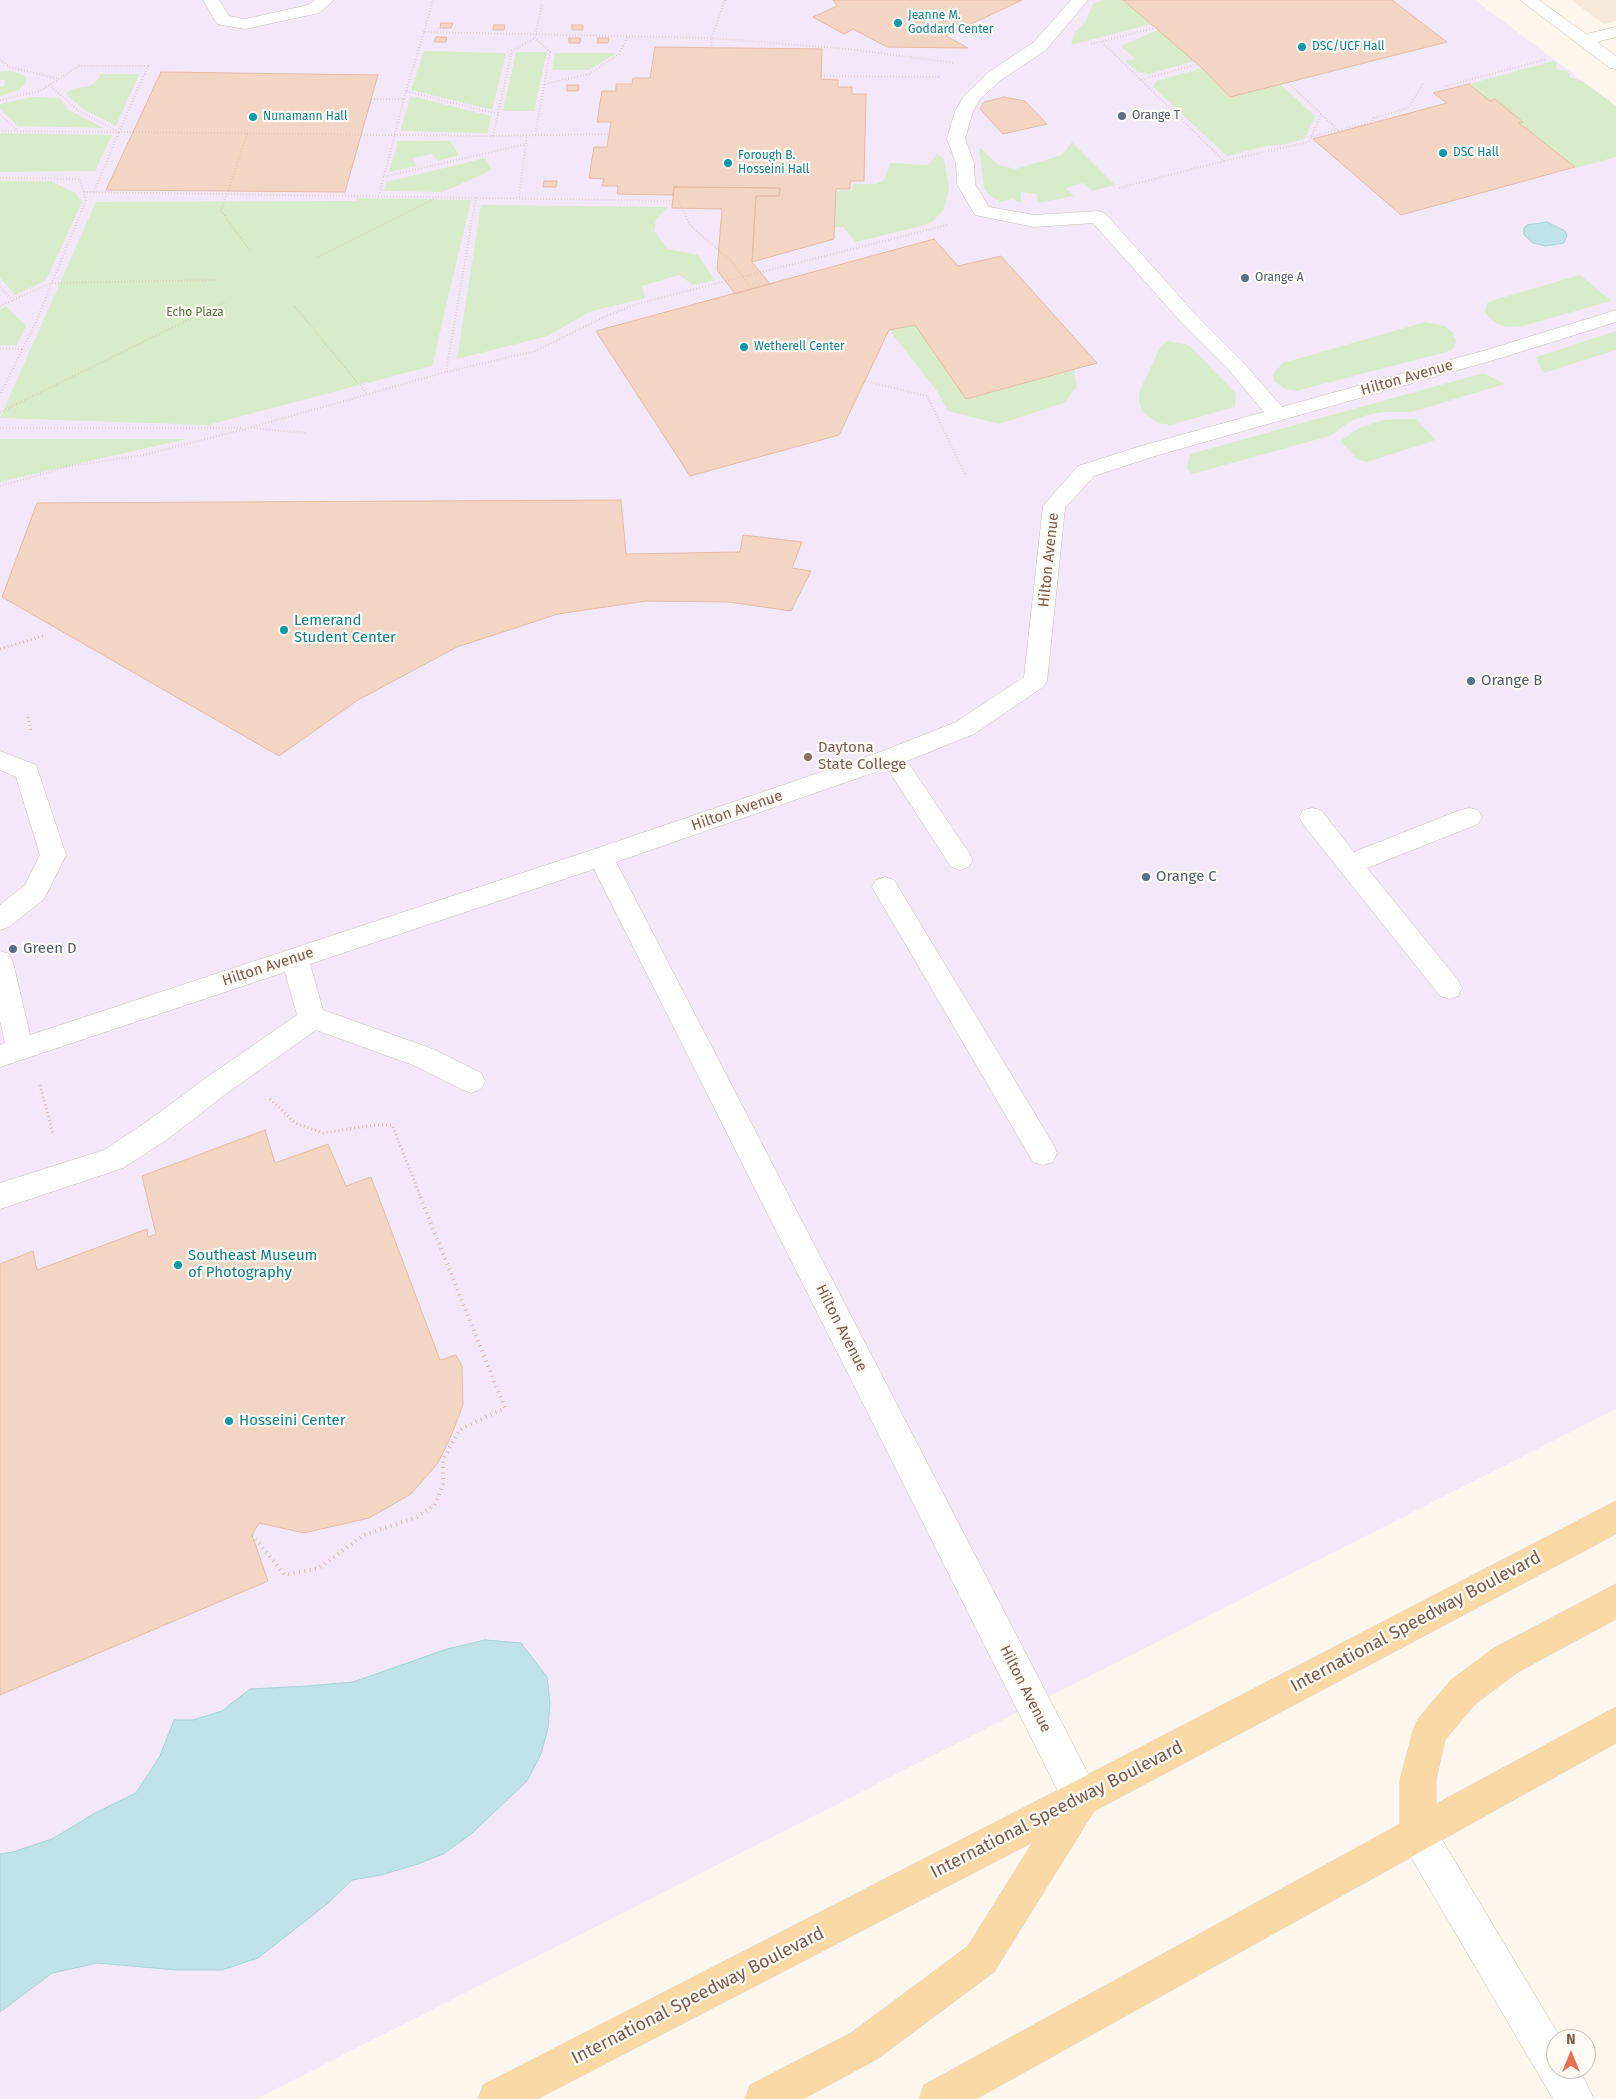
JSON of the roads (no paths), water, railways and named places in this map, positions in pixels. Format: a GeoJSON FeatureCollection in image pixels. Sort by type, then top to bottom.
{"type":"FeatureCollection","features":[{"type":"Feature","properties":{"kind":"main road","name":"International Speedway Boulevard"},"geometry":{"type":"LineString","coordinates":[[497,2099],[1081,1798],[1616,1517]]}},
{"type":"Feature","properties":{"kind":"main road"},"geometry":{"type":"LineString","coordinates":[[1418,1834],[1418,1780],[1430,1731],[1464,1692],[1506,1660],[1616,1601]]}},
{"type":"Feature","properties":{"kind":"main road"},"geometry":{"type":"LineString","coordinates":[[938,2099],[1616,1724]]}},
{"type":"Feature","properties":{"kind":"main road"},"geometry":{"type":"LineString","coordinates":[[764,2099],[864,2046],[981,1959],[1081,1798]]}},
{"type":"Feature","properties":{"kind":"street"},"geometry":{"type":"LineString","coordinates":[[211,0],[223,20],[244,24],[313,10],[326,0]]}},
{"type":"Feature","properties":{"kind":"street"},"geometry":{"type":"LineString","coordinates":[[1080,0],[1040,46],[995,76],[973,96],[964,111],[956,139],[964,163],[966,184],[982,211],[1034,221],[1098,217],[1188,318],[1235,365],[1278,414]]}},
{"type":"Feature","properties":{"kind":"street"},"geometry":{"type":"LineString","coordinates":[[1528,0],[1616,64]]}},
{"type":"Feature","properties":{"kind":"street"},"geometry":{"type":"LineString","coordinates":[[1584,40],[1616,32]]}},
{"type":"Feature","properties":{"kind":"street","name":"Hilton Avenue"},"geometry":{"type":"LineString","coordinates":[[0,962],[10,1053],[601,857],[892,757],[965,728],[1035,681],[1054,506],[1086,471],[1148,451],[1497,353],[1616,316]]}},
{"type":"Feature","properties":{"kind":"street"},"geometry":{"type":"LineString","coordinates":[[892,757],[960,860]]}},
{"type":"Feature","properties":{"kind":"street"},"geometry":{"type":"LineString","coordinates":[[0,760],[27,771],[53,856],[35,892],[0,920]]}},
{"type":"Feature","properties":{"kind":"street"},"geometry":{"type":"LineString","coordinates":[[1312,817],[1449,988]]}},
{"type":"Feature","properties":{"kind":"street"},"geometry":{"type":"LineString","coordinates":[[1350,864],[1469,817]]}},
{"type":"Feature","properties":{"kind":"street","name":"Hilton Avenue"},"geometry":{"type":"LineString","coordinates":[[601,857],[1081,1798]]}},
{"type":"Feature","properties":{"kind":"street"},"geometry":{"type":"LineString","coordinates":[[885,887],[1043,1153]]}},
{"type":"Feature","properties":{"kind":"street"},"geometry":{"type":"LineString","coordinates":[[295,958],[308,1008],[313,1018],[423,1057],[471,1081]]}},
{"type":"Feature","properties":{"kind":"street"},"geometry":{"type":"LineString","coordinates":[[0,1196],[113,1159],[158,1130],[212,1088],[313,1018]]}},
{"type":"Feature","properties":{"kind":"street"},"geometry":{"type":"LineString","coordinates":[[1418,1834],[1546,2049]]}},
{"type":"Feature","properties":{"kind":"street"},"geometry":{"type":"LineString","coordinates":[[1563,2079],[1575,2099]]}},
{"type":"Feature","properties":{"kind":"water"},"geometry":{"type":"Polygon","coordinates":[[[1547,222],[1565,231],[1567,235],[1564,243],[1546,246],[1533,243],[1524,235],[1524,228],[1527,225],[1547,222]]]}},
{"type":"Feature","properties":{"kind":"water"},"geometry":{"type":"Polygon","coordinates":[[[485,1640],[521,1643],[547,1677],[550,1703],[548,1728],[541,1754],[527,1781],[471,1834],[443,1854],[418,1864],[381,1875],[352,1880],[327,1904],[258,1958],[222,1970],[177,1970],[98,1963],[52,1973],[0,2012],[0,1854],[13,1852],[52,1839],[95,1813],[136,1793],[160,1756],[174,1720],[193,1720],[222,1711],[250,1689],[353,1682],[447,1649],[485,1640]]]}},
{"type":"Feature","properties":{"kind":"place","name":"Jeanne M. Goddard Center"},"geometry":{"type":"Point","coordinates":[898,23]}},
{"type":"Feature","properties":{"kind":"place","name":"DSC/UCF Hall"},"geometry":{"type":"Point","coordinates":[1302,47]}},
{"type":"Feature","properties":{"kind":"place","name":"Orange T"},"geometry":{"type":"Point","coordinates":[1122,116]}},
{"type":"Feature","properties":{"kind":"place","name":"Nunamann Hall"},"geometry":{"type":"Point","coordinates":[253,117]}},
{"type":"Feature","properties":{"kind":"place","name":"DSC Hall"},"geometry":{"type":"Point","coordinates":[1443,153]}},
{"type":"Feature","properties":{"kind":"place","name":"Forough B. Hosseini Hall"},"geometry":{"type":"Point","coordinates":[728,163]}},
{"type":"Feature","properties":{"kind":"place","name":"Orange A"},"geometry":{"type":"Point","coordinates":[1245,278]}},
{"type":"Feature","properties":{"kind":"place","name":"Wetherell Center"},"geometry":{"type":"Point","coordinates":[744,347]}},
{"type":"Feature","properties":{"kind":"place","name":"Lemerand Student Center"},"geometry":{"type":"Point","coordinates":[284,630]}},
{"type":"Feature","properties":{"kind":"place","name":"Orange B"},"geometry":{"type":"Point","coordinates":[1471,681]}},
{"type":"Feature","properties":{"kind":"place","name":"Daytona State College"},"geometry":{"type":"Point","coordinates":[808,757]}},
{"type":"Feature","properties":{"kind":"place","name":"Orange C"},"geometry":{"type":"Point","coordinates":[1146,877]}},
{"type":"Feature","properties":{"kind":"place","name":"Green D"},"geometry":{"type":"Point","coordinates":[13,949]}},
{"type":"Feature","properties":{"kind":"place","name":"Southeast Museum of Photography"},"geometry":{"type":"Point","coordinates":[178,1265]}},
{"type":"Feature","properties":{"kind":"place","name":"Hosseini Center"},"geometry":{"type":"Point","coordinates":[229,1421]}},
{"type":"Feature","properties":{"kind":"park label","name":"Echo Plaza"},"geometry":{"type":"Point","coordinates":[195,313]}}]}
